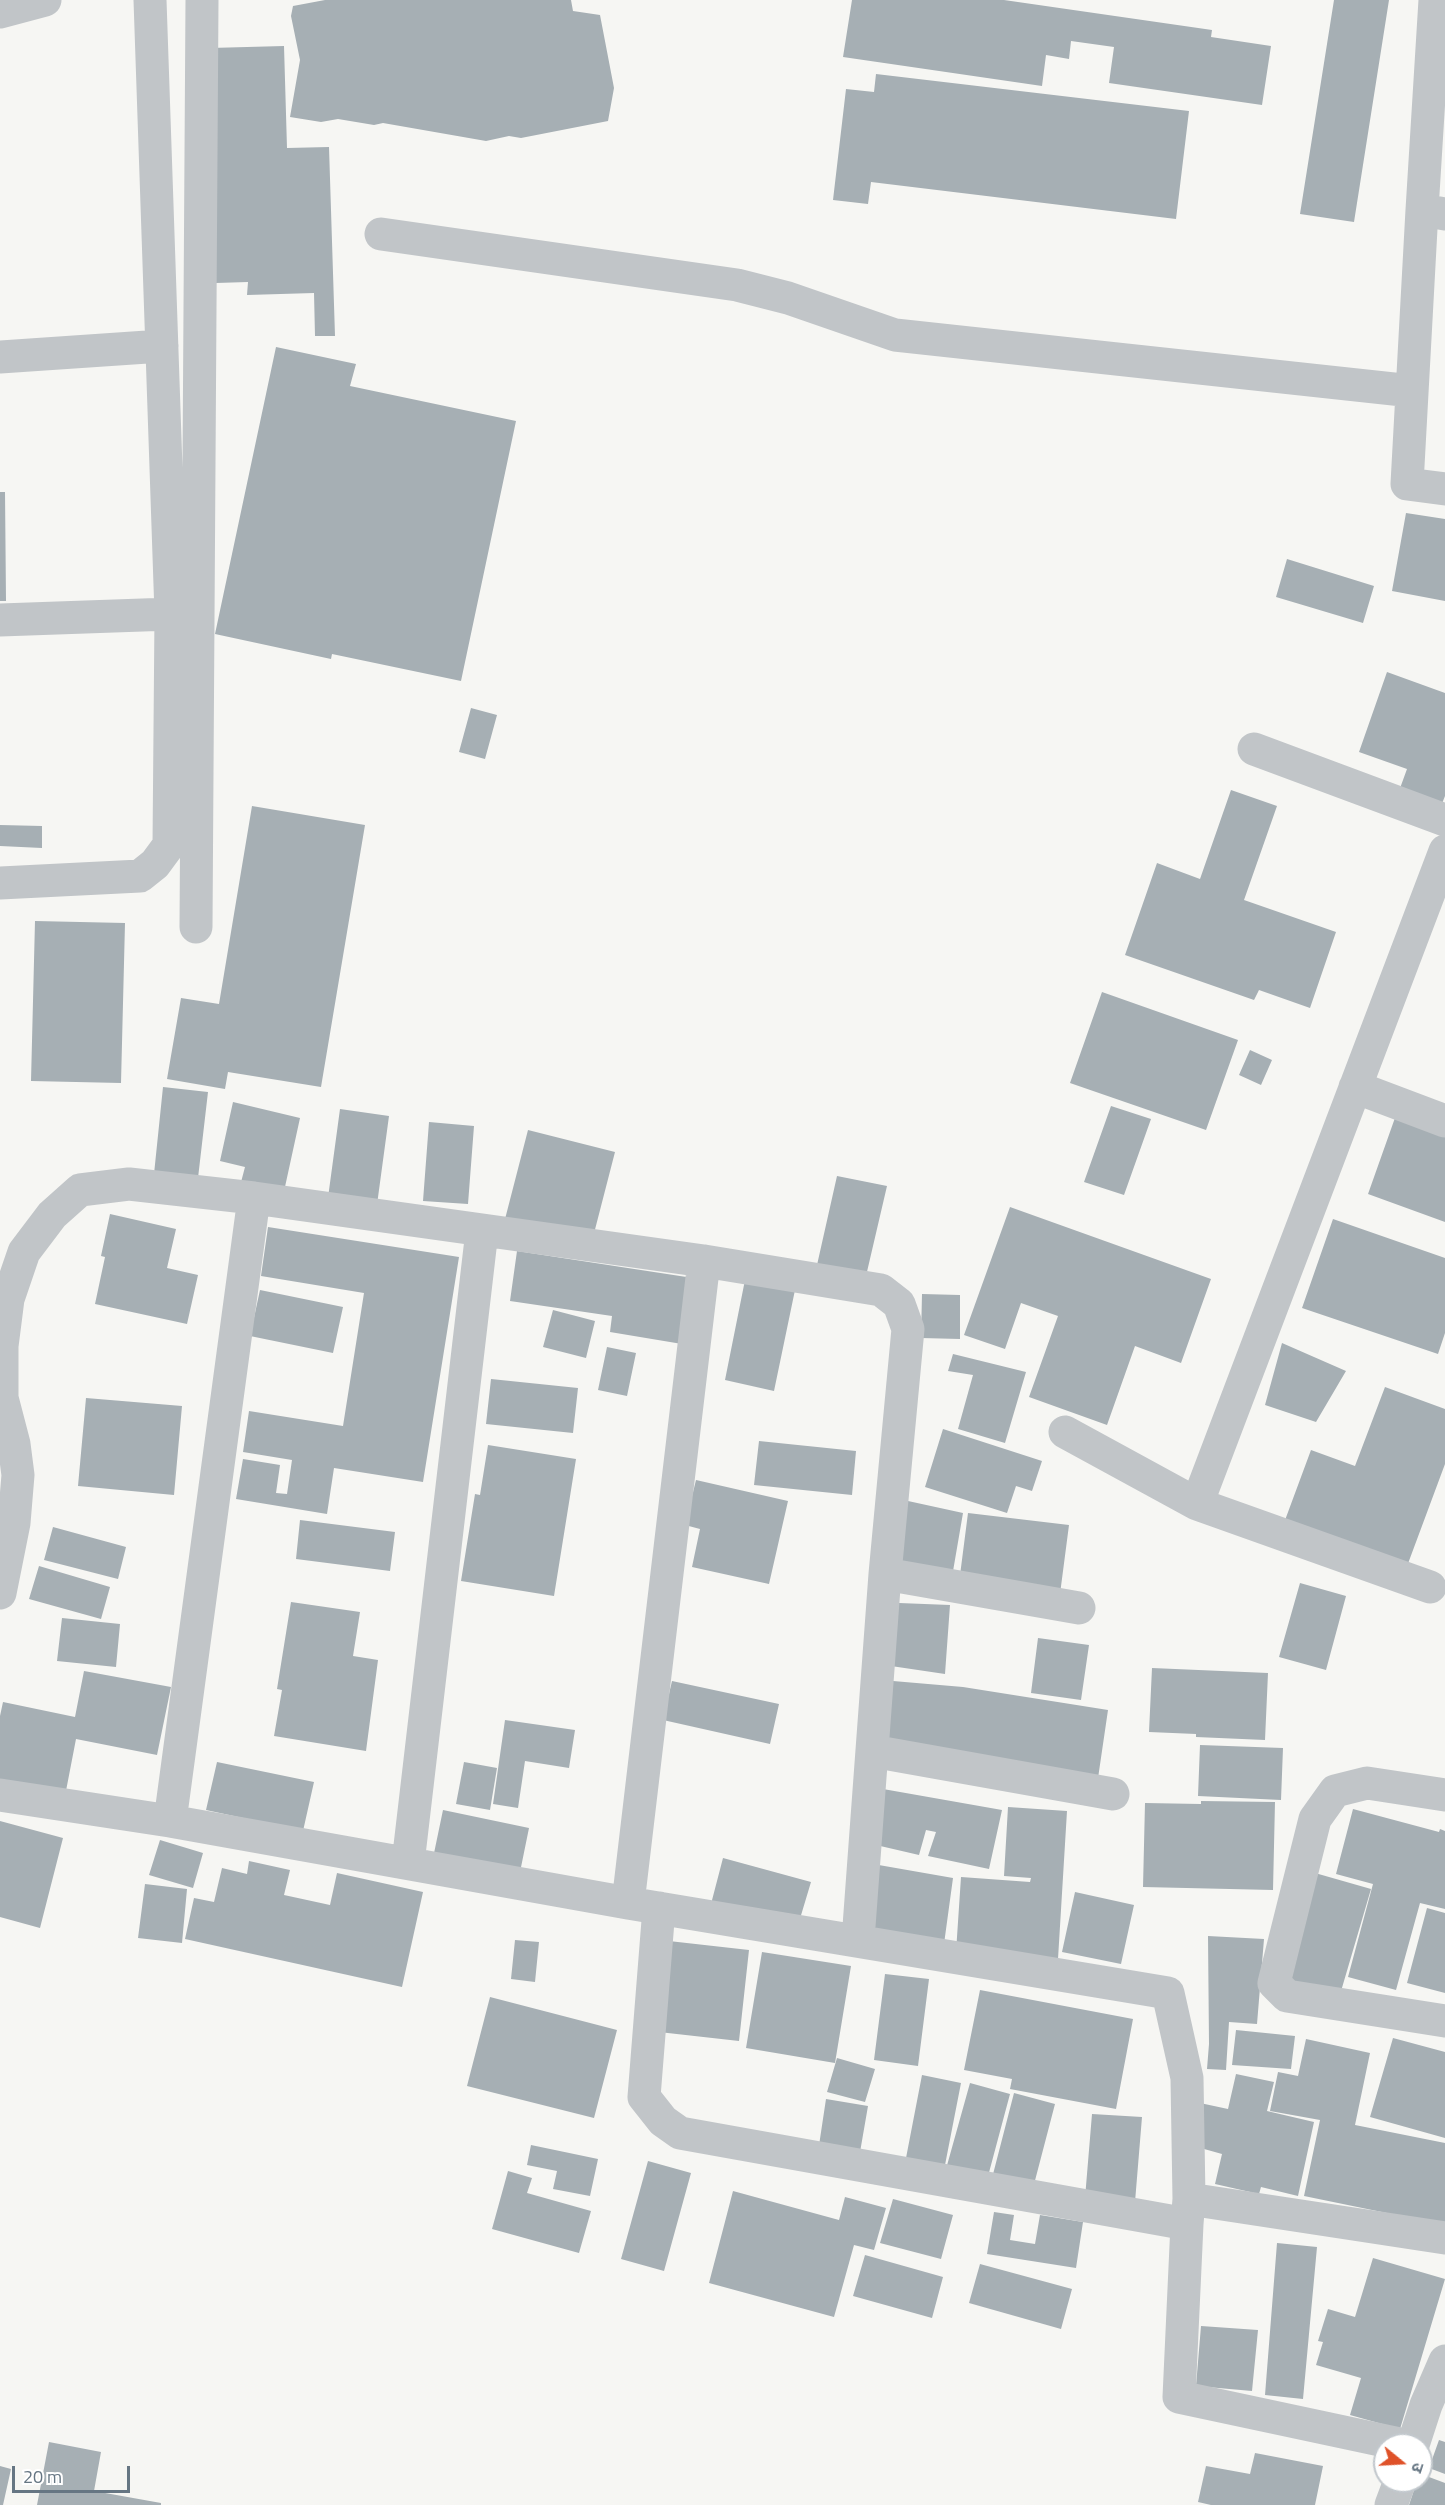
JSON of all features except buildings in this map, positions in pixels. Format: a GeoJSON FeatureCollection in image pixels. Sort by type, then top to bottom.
{"type":"FeatureCollection","features":[{"type":"Feature","properties":{"kind":"street"},"geometry":{"type":"LineString","coordinates":[[0,12],[45,0]]}},
{"type":"Feature","properties":{"kind":"street"},"geometry":{"type":"LineString","coordinates":[[0,883],[140,876],[155,864],[169,844],[171,614],[150,0]]}},
{"type":"Feature","properties":{"kind":"street"},"geometry":{"type":"LineString","coordinates":[[196,927],[202,0]]}},
{"type":"Feature","properties":{"kind":"street"},"geometry":{"type":"LineString","coordinates":[[1435,0],[1433,212],[1412,391],[1407,484],[1445,489]]}},
{"type":"Feature","properties":{"kind":"street"},"geometry":{"type":"LineString","coordinates":[[381,234],[737,285],[788,298],[895,335],[1412,391]]}},
{"type":"Feature","properties":{"kind":"street"},"geometry":{"type":"LineString","coordinates":[[0,357],[162,346]]}},
{"type":"Feature","properties":{"kind":"street"},"geometry":{"type":"LineString","coordinates":[[0,620],[171,614]]}},
{"type":"Feature","properties":{"kind":"street"},"geometry":{"type":"LineString","coordinates":[[1254,749],[1445,820]]}},
{"type":"Feature","properties":{"kind":"street"},"geometry":{"type":"LineString","coordinates":[[1197,1504],[1445,851]]}},
{"type":"Feature","properties":{"kind":"street"},"geometry":{"type":"LineString","coordinates":[[1355,1087],[1445,1121]]}},
{"type":"Feature","properties":{"kind":"street"},"geometry":{"type":"LineString","coordinates":[[0,1593],[14,1523],[18,1475],[15,1444],[2,1398],[2,1346],[8,1299],[24,1252],[52,1215],[80,1190],[129,1184],[254,1197],[704,1261],[881,1290],[899,1304],[908,1329],[885,1574],[858,1940]]}},
{"type":"Feature","properties":{"kind":"street"},"geometry":{"type":"LineString","coordinates":[[170,1821],[254,1197]]}},
{"type":"Feature","properties":{"kind":"street"},"geometry":{"type":"LineString","coordinates":[[408,1863],[482,1231]]}},
{"type":"Feature","properties":{"kind":"street"},"geometry":{"type":"LineString","coordinates":[[704,1261],[643,1905],[644,2097],[663,2121],[680,2133],[1188,2212],[1445,2238]]}},
{"type":"Feature","properties":{"kind":"street"},"geometry":{"type":"LineString","coordinates":[[1065,1432],[1197,1504],[1430,1587]]}},
{"type":"Feature","properties":{"kind":"street"},"geometry":{"type":"LineString","coordinates":[[885,1574],[1079,1608]]}},
{"type":"Feature","properties":{"kind":"street"},"geometry":{"type":"LineString","coordinates":[[872,1751],[1113,1794]]}},
{"type":"Feature","properties":{"kind":"street"},"geometry":{"type":"LineString","coordinates":[[1445,1795],[1366,1783],[1335,1791],[1315,1819],[1274,1983],[1287,1996],[1445,2021]]}},
{"type":"Feature","properties":{"kind":"street"},"geometry":{"type":"LineString","coordinates":[[0,1795],[170,1821],[643,1905],[1168,1993],[1187,2078],[1188,2212],[1179,2397],[1373,2438]]}},
{"type":"Feature","properties":{"kind":"street"},"geometry":{"type":"LineString","coordinates":[[1417,2433],[1445,2361]]}}]}
